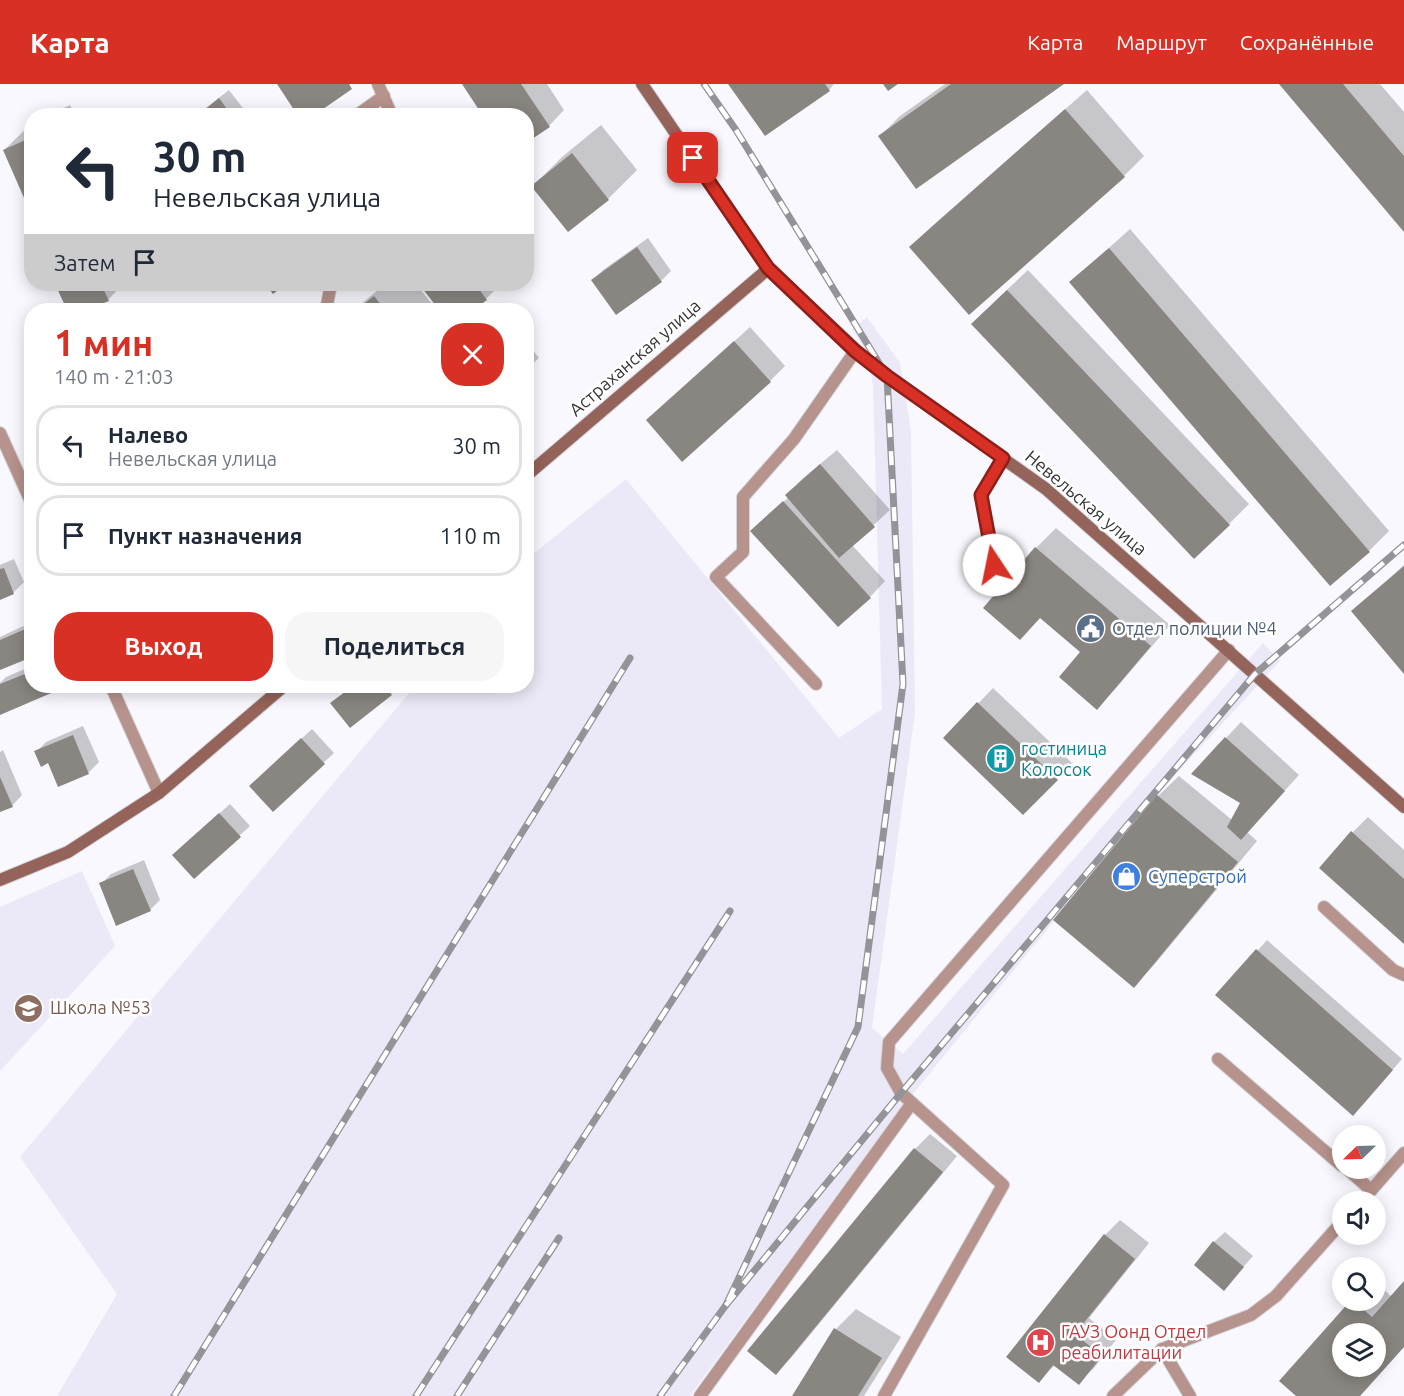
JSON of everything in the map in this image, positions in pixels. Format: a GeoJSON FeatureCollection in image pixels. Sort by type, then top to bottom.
{"type":"FeatureCollection","features":[{"type":"Feature","properties":{"kind":"street"},"geometry":{"type":"LineString","coordinates":[[378,84],[389,108]]}},
{"type":"Feature","properties":{"kind":"street","name":"Невельская улица"},"geometry":{"type":"LineString","coordinates":[[642,84],[768,268],[855,351],[1047,489],[1404,807]]}},
{"type":"Feature","properties":{"kind":"street"},"geometry":{"type":"LineString","coordinates":[[367,108],[384,96]]}},
{"type":"Feature","properties":{"kind":"street","name":"Астраханская улица"},"geometry":{"type":"LineString","coordinates":[[534,469],[768,268]]}},
{"type":"Feature","properties":{"kind":"street"},"geometry":{"type":"LineString","coordinates":[[816,684],[716,577],[743,552],[743,497],[795,439],[855,351]]}},
{"type":"Feature","properties":{"kind":"street"},"geometry":{"type":"LineString","coordinates":[[0,433],[24,486]]}},
{"type":"Feature","properties":{"kind":"street"},"geometry":{"type":"LineString","coordinates":[[994,565],[981,495],[1003,458]]}},
{"type":"Feature","properties":{"kind":"street"},"geometry":{"type":"LineString","coordinates":[[884,1396],[1003,1185],[901,1093],[887,1068],[889,1042],[1229,650]]}},
{"type":"Feature","properties":{"kind":"street"},"geometry":{"type":"LineString","coordinates":[[114,693],[159,794]]}},
{"type":"Feature","properties":{"kind":"street"},"geometry":{"type":"LineString","coordinates":[[0,880],[68,852],[159,794],[276,693]]}},
{"type":"Feature","properties":{"kind":"street"},"geometry":{"type":"LineString","coordinates":[[1324,907],[1394,970],[1404,975]]}},
{"type":"Feature","properties":{"kind":"street"},"geometry":{"type":"LineString","coordinates":[[1218,1059],[1332,1157]]}},
{"type":"Feature","properties":{"kind":"street"},"geometry":{"type":"LineString","coordinates":[[700,1396],[912,1104]]}},
{"type":"Feature","properties":{"kind":"street"},"geometry":{"type":"LineString","coordinates":[[1358,1179],[1371,1190],[1404,1153]]}},
{"type":"Feature","properties":{"kind":"street"},"geometry":{"type":"LineString","coordinates":[[1113,1396],[1162,1349],[1251,1315],[1275,1296],[1332,1233]]}},
{"type":"Feature","properties":{"kind":"street"},"geometry":{"type":"LineString","coordinates":[[1162,1349],[1190,1396]]}},
{"type":"Feature","properties":{"kind":"shaded area"},"geometry":{"type":"Polygon","coordinates":[[[867,317],[900,363],[911,432],[915,713],[872,1028],[903,1054],[1263,643],[1280,661],[1160,791],[890,1122],[690,1396],[57,1396],[117,1294],[20,1157],[409,693],[534,693],[534,553],[626,479],[839,738],[882,709],[873,386],[869,355],[852,329],[867,317]]]}},
{"type":"Feature","properties":{"kind":"shaded area","name":"Школа №53"},"geometry":{"type":"Polygon","coordinates":[[[82,871],[115,946],[0,1071],[0,907],[82,871]]]}},
{"type":"Feature","properties":{"kind":"building"},"geometry":{"type":"Polygon","coordinates":[[[277,84],[349,84],[352,89],[325,108],[293,108],[277,84]]]}},
{"type":"Feature","properties":{"kind":"building"},"geometry":{"type":"Polygon","coordinates":[[[462,84],[521,84],[550,127],[534,138],[534,108],[478,108],[462,84]]]}},
{"type":"Feature","properties":{"kind":"building"},"geometry":{"type":"Polygon","coordinates":[[[728,84],[825,84],[830,91],[765,136],[728,84]]]}},
{"type":"Feature","properties":{"kind":"building"},"geometry":{"type":"Polygon","coordinates":[[[883,84],[898,84],[888,91],[883,84]]]}},
{"type":"Feature","properties":{"kind":"building"},"geometry":{"type":"Polygon","coordinates":[[[951,84],[1064,84],[916,189],[878,136],[951,84]]]}},
{"type":"Feature","properties":{"kind":"building"},"geometry":{"type":"Polygon","coordinates":[[[1279,84],[1343,84],[1404,156],[1404,232],[1279,84]]]}},
{"type":"Feature","properties":{"kind":"building"},"geometry":{"type":"Polygon","coordinates":[[[219,98],[226,108],[207,108],[219,98]]]}},
{"type":"Feature","properties":{"kind":"building"},"geometry":{"type":"Polygon","coordinates":[[[1065,109],[1125,177],[969,315],[909,247],[1065,109]]]}},
{"type":"Feature","properties":{"kind":"building"},"geometry":{"type":"Polygon","coordinates":[[[24,141],[24,198],[3,150],[24,141]]]}},
{"type":"Feature","properties":{"kind":"building"},"geometry":{"type":"Polygon","coordinates":[[[572,153],[609,200],[568,232],[534,190],[534,184],[572,153]]]}},
{"type":"Feature","properties":{"kind":"building"},"geometry":{"type":"Polygon","coordinates":[[[637,247],[662,282],[616,315],[591,280],[637,247]]]}},
{"type":"Feature","properties":{"kind":"building"},"geometry":{"type":"Polygon","coordinates":[[[1109,248],[1370,552],[1330,586],[1069,282],[1109,248]]]}},
{"type":"Feature","properties":{"kind":"building"},"geometry":{"type":"Polygon","coordinates":[[[1007,290],[1230,525],[1194,559],[971,324],[1007,290]]]}},
{"type":"Feature","properties":{"kind":"building"},"geometry":{"type":"Polygon","coordinates":[[[58,291],[104,291],[109,301],[104,303],[64,303],[58,291]]]}},
{"type":"Feature","properties":{"kind":"building"},"geometry":{"type":"Polygon","coordinates":[[[424,291],[480,291],[487,300],[483,303],[434,303],[424,291]]]}},
{"type":"Feature","properties":{"kind":"building"},"geometry":{"type":"Polygon","coordinates":[[[374,296],[380,303],[365,303],[374,296]]]}},
{"type":"Feature","properties":{"kind":"building"},"geometry":{"type":"Polygon","coordinates":[[[734,341],[771,382],[682,462],[646,420],[734,341]]]}},
{"type":"Feature","properties":{"kind":"building"},"geometry":{"type":"Polygon","coordinates":[[[820,464],[875,527],[839,558],[785,495],[820,464]]]}},
{"type":"Feature","properties":{"kind":"building"},"geometry":{"type":"Polygon","coordinates":[[[783,501],[871,598],[838,627],[750,531],[783,501]]]}},
{"type":"Feature","properties":{"kind":"building","name":"Отдел полиции №4"},"geometry":{"type":"Polygon","coordinates":[[[1035,547],[1151,646],[1097,710],[1059,677],[1080,652],[1040,618],[1020,640],[983,608],[1035,547]]]}},
{"type":"Feature","properties":{"kind":"building"},"geometry":{"type":"Polygon","coordinates":[[[1404,566],[1404,674],[1351,611],[1404,566]]]}},
{"type":"Feature","properties":{"kind":"building"},"geometry":{"type":"Polygon","coordinates":[[[4,568],[14,594],[0,600],[0,569],[4,568]]]}},
{"type":"Feature","properties":{"kind":"building"},"geometry":{"type":"Polygon","coordinates":[[[24,630],[24,660],[0,670],[0,640],[24,630]]]}},
{"type":"Feature","properties":{"kind":"building"},"geometry":{"type":"Polygon","coordinates":[[[24,674],[24,693],[51,693],[0,715],[0,684],[24,674]]]}},
{"type":"Feature","properties":{"kind":"building"},"geometry":{"type":"Polygon","coordinates":[[[344,693],[390,693],[392,695],[350,728],[330,703],[344,693]]]}},
{"type":"Feature","properties":{"kind":"building","name":"гостиница Колосок"},"geometry":{"type":"Polygon","coordinates":[[[977,702],[1058,780],[1023,815],[943,738],[977,702]]]}},
{"type":"Feature","properties":{"kind":"building"},"geometry":{"type":"Polygon","coordinates":[[[73,735],[89,774],[58,787],[48,763],[41,767],[34,751],[73,735]]]}},
{"type":"Feature","properties":{"kind":"building"},"geometry":{"type":"Polygon","coordinates":[[[1225,737],[1285,791],[1241,840],[1227,827],[1240,803],[1191,774],[1225,737]]]}},
{"type":"Feature","properties":{"kind":"building"},"geometry":{"type":"Polygon","coordinates":[[[301,738],[325,764],[273,812],[249,786],[301,738]]]}},
{"type":"Feature","properties":{"kind":"building"},"geometry":{"type":"Polygon","coordinates":[[[0,777],[13,807],[0,812],[0,777]]]}},
{"type":"Feature","properties":{"kind":"building"},"geometry":{"type":"Polygon","coordinates":[[[1157,795],[1238,862],[1134,988],[1053,920],[1157,795]]]}},
{"type":"Feature","properties":{"kind":"building"},"geometry":{"type":"Polygon","coordinates":[[[219,813],[241,837],[194,879],[172,855],[219,813]]]}},
{"type":"Feature","properties":{"kind":"building"},"geometry":{"type":"Polygon","coordinates":[[[1351,831],[1404,879],[1404,944],[1319,868],[1351,831]]]}},
{"type":"Feature","properties":{"kind":"building"},"geometry":{"type":"Polygon","coordinates":[[[133,869],[151,911],[116,926],[99,883],[133,869]]]}},
{"type":"Feature","properties":{"kind":"building"},"geometry":{"type":"Polygon","coordinates":[[[1256,949],[1393,1070],[1353,1116],[1215,995],[1256,949]]]}},
{"type":"Feature","properties":{"kind":"building"},"geometry":{"type":"Polygon","coordinates":[[[914,1148],[943,1172],[776,1375],[747,1351],[914,1148]]]}},
{"type":"Feature","properties":{"kind":"building"},"geometry":{"type":"Polygon","coordinates":[[[1104,1234],[1135,1259],[1075,1334],[1102,1356],[1079,1385],[1053,1365],[1039,1383],[1006,1357],[1104,1234]]]}},
{"type":"Feature","properties":{"kind":"building"},"geometry":{"type":"Polygon","coordinates":[[[1213,1241],[1244,1267],[1224,1291],[1194,1265],[1213,1241]]]}},
{"type":"Feature","properties":{"kind":"building"},"geometry":{"type":"Polygon","coordinates":[[[1404,1281],[1404,1347],[1386,1367],[1386,1323],[1332,1323],[1332,1377],[1377,1377],[1360,1396],[1296,1396],[1279,1381],[1341,1311],[1365,1311],[1372,1317],[1377,1311],[1386,1311],[1386,1301],[1404,1281]]]}},
{"type":"Feature","properties":{"kind":"building"},"geometry":{"type":"Polygon","coordinates":[[[834,1328],[882,1358],[858,1396],[792,1396],[834,1328]]]}},
{"type":"Feature","properties":{"kind":"railway"},"geometry":{"type":"LineString","coordinates":[[704,84],[736,130],[887,376],[903,684],[858,1027],[726,1305]]}},
{"type":"Feature","properties":{"kind":"railway"},"geometry":{"type":"LineString","coordinates":[[660,1396],[726,1305],[901,1093],[1255,674],[1404,545]]}},
{"type":"Feature","properties":{"kind":"railway"},"geometry":{"type":"LineString","coordinates":[[174,1396],[630,658]]}},
{"type":"Feature","properties":{"kind":"railway"},"geometry":{"type":"LineString","coordinates":[[416,1396],[730,911]]}},
{"type":"Feature","properties":{"kind":"railway"},"geometry":{"type":"LineString","coordinates":[[457,1396],[559,1238]]}},
{"type":"Feature","properties":{"kind":"place","name":"Отдел полиции №4"},"geometry":{"type":"Point","coordinates":[1091,629]}},
{"type":"Feature","properties":{"kind":"place","name":"гостиница Колосок"},"geometry":{"type":"Point","coordinates":[1000,759]}},
{"type":"Feature","properties":{"kind":"place","name":"Суперстрой"},"geometry":{"type":"Point","coordinates":[1127,877]}},
{"type":"Feature","properties":{"kind":"place","name":"Школа №53"},"geometry":{"type":"Point","coordinates":[29,1008]}},
{"type":"Feature","properties":{"kind":"place","name":"ГАУЗ Оонд Отдел реабилитации"},"geometry":{"type":"Point","coordinates":[1040,1342]}},
{"type":"Feature","properties":{"kind":"route"},"geometry":{"type":"LineString","coordinates":[[693,158],[768,268],[855,351],[1003,458],[981,495],[994,565]]}}]}
